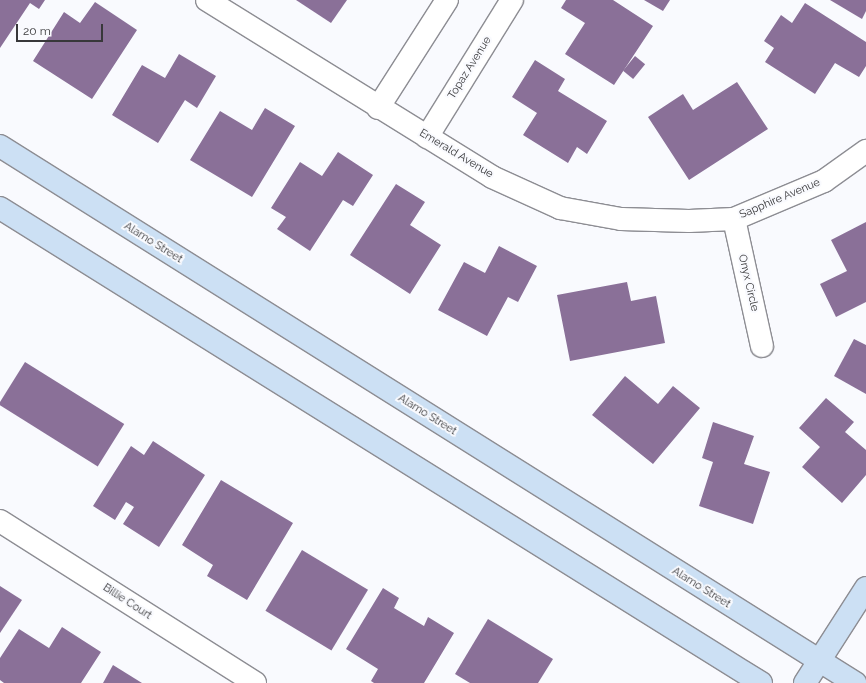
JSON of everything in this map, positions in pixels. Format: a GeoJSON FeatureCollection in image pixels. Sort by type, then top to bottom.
{"type":"FeatureCollection","features":[{"type":"Feature","properties":{"kind":"main road","name":"Alamo Street"},"geometry":{"type":"LineString","coordinates":[[0,146],[819,662],[855,683]]}},
{"type":"Feature","properties":{"kind":"main road"},"geometry":{"type":"LineString","coordinates":[[0,208],[761,683]]}},
{"type":"Feature","properties":{"kind":"main road"},"geometry":{"type":"LineString","coordinates":[[805,683],[866,588]]}},
{"type":"Feature","properties":{"kind":"main road"},"geometry":{"type":"LineString","coordinates":[[862,683],[866,677]]}},
{"type":"Feature","properties":{"kind":"street","name":"Emerald Avenue"},"geometry":{"type":"LineString","coordinates":[[207,0],[378,108],[492,177],[560,208],[621,219],[689,221],[734,219]]}},
{"type":"Feature","properties":{"kind":"street"},"geometry":{"type":"LineString","coordinates":[[378,108],[447,0]]}},
{"type":"Feature","properties":{"kind":"street","name":"Topaz Avenue"},"geometry":{"type":"LineString","coordinates":[[427,137],[512,0]]}},
{"type":"Feature","properties":{"kind":"street","name":"Sapphire Avenue"},"geometry":{"type":"LineString","coordinates":[[734,219],[824,181],[866,151]]}},
{"type":"Feature","properties":{"kind":"street","name":"Onyx Circle"},"geometry":{"type":"LineString","coordinates":[[734,219],[762,346]]}},
{"type":"Feature","properties":{"kind":"street","name":"Billie Court"},"geometry":{"type":"LineString","coordinates":[[0,521],[254,683]]}},
{"type":"Feature","properties":{"kind":"building"},"geometry":{"type":"Polygon","coordinates":[[[0,0],[45,0],[39,9],[30,3],[0,48],[0,0]]]}},
{"type":"Feature","properties":{"kind":"building"},"geometry":{"type":"Polygon","coordinates":[[[296,0],[347,0],[331,23],[296,0]]]}},
{"type":"Feature","properties":{"kind":"building"},"geometry":{"type":"Polygon","coordinates":[[[566,0],[613,0],[653,26],[614,85],[565,54],[585,23],[561,8],[566,0]]]}},
{"type":"Feature","properties":{"kind":"building"},"geometry":{"type":"Polygon","coordinates":[[[644,0],[670,0],[663,11],[644,0]]]}},
{"type":"Feature","properties":{"kind":"building"},"geometry":{"type":"Polygon","coordinates":[[[830,0],[866,0],[866,11],[862,19],[830,0]]]}},
{"type":"Feature","properties":{"kind":"building"},"geometry":{"type":"Polygon","coordinates":[[[95,2],[137,30],[92,99],[33,61],[64,12],[80,23],[95,2]]]}},
{"type":"Feature","properties":{"kind":"building"},"geometry":{"type":"Polygon","coordinates":[[[805,3],[866,42],[866,66],[859,77],[835,63],[815,94],[765,62],[774,48],[764,41],[781,15],[792,23],[805,3]]]}},
{"type":"Feature","properties":{"kind":"building"},"geometry":{"type":"Polygon","coordinates":[[[179,54],[216,76],[197,108],[185,100],[158,143],[112,115],[142,65],[165,78],[179,54]]]}},
{"type":"Feature","properties":{"kind":"building"},"geometry":{"type":"Polygon","coordinates":[[[635,56],[645,64],[633,79],[623,71],[635,56]]]}},
{"type":"Feature","properties":{"kind":"building"},"geometry":{"type":"Polygon","coordinates":[[[535,60],[565,79],[558,91],[607,121],[587,154],[577,147],[568,163],[523,135],[537,113],[512,97],[535,60]]]}},
{"type":"Feature","properties":{"kind":"building"},"geometry":{"type":"Polygon","coordinates":[[[737,82],[768,129],[689,180],[648,117],[683,94],[693,110],[737,82]]]}},
{"type":"Feature","properties":{"kind":"building"},"geometry":{"type":"Polygon","coordinates":[[[265,108],[295,126],[252,197],[190,160],[220,111],[252,130],[265,108]]]}},
{"type":"Feature","properties":{"kind":"building"},"geometry":{"type":"Polygon","coordinates":[[[338,152],[373,175],[353,206],[343,200],[310,251],[277,229],[286,217],[271,208],[300,162],[322,176],[338,152]]]}},
{"type":"Feature","properties":{"kind":"building"},"geometry":{"type":"Polygon","coordinates":[[[396,184],[425,202],[410,225],[441,245],[410,294],[350,255],[396,184]]]}},
{"type":"Feature","properties":{"kind":"building"},"geometry":{"type":"Polygon","coordinates":[[[866,222],[866,302],[836,317],[820,284],[847,271],[831,240],[866,222]]]}},
{"type":"Feature","properties":{"kind":"building"},"geometry":{"type":"Polygon","coordinates":[[[499,246],[537,266],[518,302],[508,297],[487,336],[438,310],[464,262],[485,273],[499,246]]]}},
{"type":"Feature","properties":{"kind":"building"},"geometry":{"type":"Polygon","coordinates":[[[627,282],[631,301],[656,296],[665,343],[570,361],[557,295],[627,282]]]}},
{"type":"Feature","properties":{"kind":"building"},"geometry":{"type":"Polygon","coordinates":[[[854,339],[866,345],[866,394],[834,376],[854,339]]]}},
{"type":"Feature","properties":{"kind":"building"},"geometry":{"type":"Polygon","coordinates":[[[25,362],[124,424],[98,466],[0,405],[0,402],[25,362]]]}},
{"type":"Feature","properties":{"kind":"building"},"geometry":{"type":"Polygon","coordinates":[[[625,376],[658,404],[673,386],[700,408],[653,464],[592,415],[625,376]]]}},
{"type":"Feature","properties":{"kind":"building"},"geometry":{"type":"Polygon","coordinates":[[[826,398],[854,422],[845,432],[866,450],[866,475],[842,503],[802,467],[820,447],[799,428],[826,398]]]}},
{"type":"Feature","properties":{"kind":"building"},"geometry":{"type":"Polygon","coordinates":[[[713,422],[754,436],[744,464],[770,472],[753,524],[699,506],[713,462],[702,458],[713,422]]]}},
{"type":"Feature","properties":{"kind":"building"},"geometry":{"type":"Polygon","coordinates":[[[153,441],[205,475],[159,547],[123,524],[134,507],[126,502],[115,520],[93,506],[131,446],[144,455],[153,441]]]}},
{"type":"Feature","properties":{"kind":"building"},"geometry":{"type":"Polygon","coordinates":[[[221,480],[293,523],[247,600],[207,576],[213,565],[182,545],[221,480]]]}},
{"type":"Feature","properties":{"kind":"building"},"geometry":{"type":"Polygon","coordinates":[[[302,550],[368,590],[331,651],[265,611],[302,550]]]}},
{"type":"Feature","properties":{"kind":"building"},"geometry":{"type":"Polygon","coordinates":[[[0,586],[22,600],[0,633],[0,586]]]}},
{"type":"Feature","properties":{"kind":"building"},"geometry":{"type":"Polygon","coordinates":[[[383,588],[399,598],[394,608],[424,626],[428,617],[454,633],[424,683],[374,683],[371,681],[378,669],[346,649],[383,588]]]}},
{"type":"Feature","properties":{"kind":"building"},"geometry":{"type":"Polygon","coordinates":[[[488,619],[553,659],[538,683],[470,683],[455,674],[488,619]]]}},
{"type":"Feature","properties":{"kind":"building"},"geometry":{"type":"Polygon","coordinates":[[[62,627],[101,652],[81,683],[4,683],[0,680],[0,658],[19,629],[49,648],[62,627]]]}},
{"type":"Feature","properties":{"kind":"building"},"geometry":{"type":"Polygon","coordinates":[[[113,665],[142,683],[103,683],[113,665]]]}}]}
